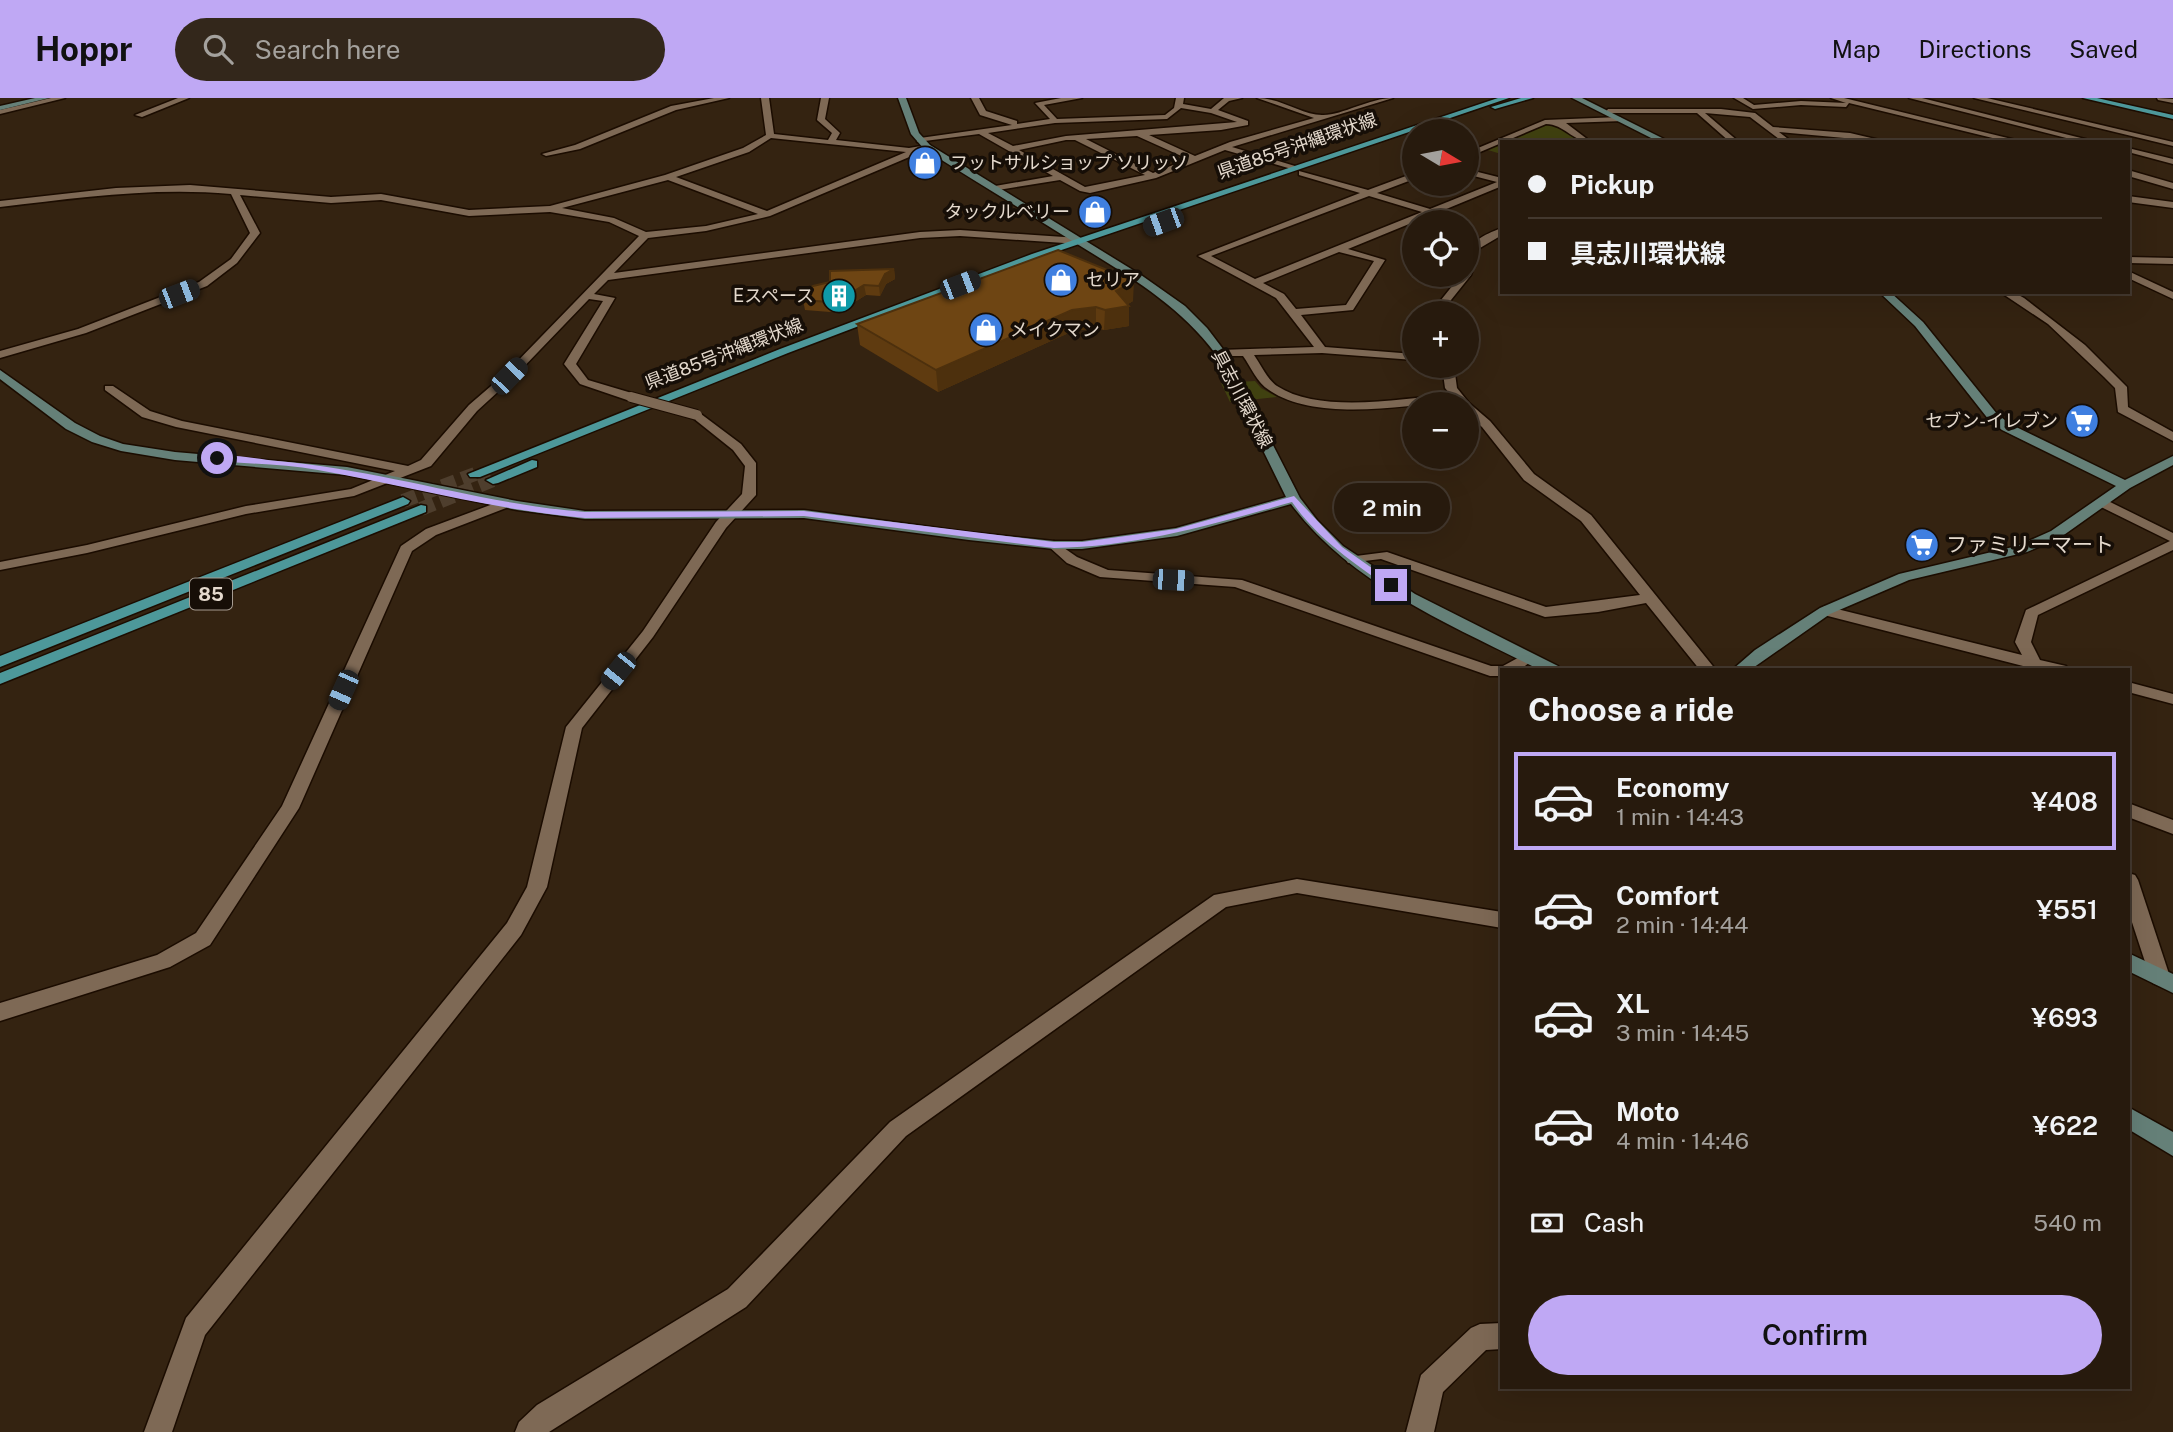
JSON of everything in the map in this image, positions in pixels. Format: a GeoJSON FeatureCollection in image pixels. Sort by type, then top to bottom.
{"type":"FeatureCollection","features":[{"type":"Feature","properties":{"kind":"main road"},"geometry":{"type":"LineString","coordinates":[[0,111],[46,98]]}},
{"type":"Feature","properties":{"kind":"main road"},"geometry":{"type":"LineString","coordinates":[[902,98],[915,134],[924,144]]}},
{"type":"Feature","properties":{"kind":"main road","name":"県道85号沖縄環状線"},"geometry":{"type":"LineString","coordinates":[[474,474],[784,351],[1505,98]]}},
{"type":"Feature","properties":{"kind":"main road"},"geometry":{"type":"LineString","coordinates":[[1460,119],[1529,98]]}},
{"type":"Feature","properties":{"kind":"main road"},"geometry":{"type":"LineString","coordinates":[[1576,98],[1608,111],[1662,140]]}},
{"type":"Feature","properties":{"kind":"main road"},"geometry":{"type":"LineString","coordinates":[[2087,98],[2173,117]]}},
{"type":"Feature","properties":{"kind":"main road","name":"県道85号沖縄環状線"},"geometry":{"type":"LineString","coordinates":[[1297,171],[1402,138]]}},
{"type":"Feature","properties":{"kind":"main road","name":"具志川環状線"},"geometry":{"type":"LineString","coordinates":[[924,144],[1181,308],[1203,330],[1220,353],[1294,499],[1312,523],[1353,560],[1410,597],[1548,668]]}},
{"type":"Feature","properties":{"kind":"main road","name":"県道85号沖縄環状線"},"geometry":{"type":"LineString","coordinates":[[493,480],[794,357],[1085,245]]}},
{"type":"Feature","properties":{"kind":"main road"},"geometry":{"type":"LineString","coordinates":[[1886,294],[1919,324],[1993,417],[2006,428],[2125,485]]}},
{"type":"Feature","properties":{"kind":"main road"},"geometry":{"type":"LineString","coordinates":[[0,373],[79,431],[99,440],[175,455],[315,467],[501,505],[585,515],[734,512],[804,514],[1054,545],[1082,545],[1177,532],[1294,499]]}},
{"type":"Feature","properties":{"kind":"main road"},"geometry":{"type":"LineString","coordinates":[[1743,668],[1761,653],[1825,611],[1904,577],[2022,549],[2056,534],[2104,503],[2125,485],[2173,460]]}},
{"type":"Feature","properties":{"kind":"main road","name":"85"},"geometry":{"type":"LineString","coordinates":[[0,662],[403,502]]}},
{"type":"Feature","properties":{"kind":"main road","name":"85"},"geometry":{"type":"LineString","coordinates":[[0,679],[421,509]]}},
{"type":"Feature","properties":{"kind":"main road"},"geometry":{"type":"LineString","coordinates":[[2130,962],[2166,981]]}},
{"type":"Feature","properties":{"kind":"main road"},"geometry":{"type":"LineString","coordinates":[[2130,1117],[2173,1145]]}},
{"type":"Feature","properties":{"kind":"street"},"geometry":{"type":"LineString","coordinates":[[0,111],[61,98]]}},
{"type":"Feature","properties":{"kind":"street"},"geometry":{"type":"LineString","coordinates":[[139,115],[185,98]]}},
{"type":"Feature","properties":{"kind":"street"},"geometry":{"type":"LineString","coordinates":[[546,154],[577,147],[674,107],[726,98]]}},
{"type":"Feature","properties":{"kind":"street"},"geometry":{"type":"LineString","coordinates":[[765,98],[770,136]]}},
{"type":"Feature","properties":{"kind":"street"},"geometry":{"type":"LineString","coordinates":[[825,98],[821,120],[836,133],[830,144]]}},
{"type":"Feature","properties":{"kind":"street"},"geometry":{"type":"LineString","coordinates":[[975,98],[983,113],[1017,124]]}},
{"type":"Feature","properties":{"kind":"street"},"geometry":{"type":"LineString","coordinates":[[1055,121],[1039,103],[1078,98],[1087,105]]}},
{"type":"Feature","properties":{"kind":"street"},"geometry":{"type":"LineString","coordinates":[[1213,111],[1227,99],[1238,98]]}},
{"type":"Feature","properties":{"kind":"street"},"geometry":{"type":"LineString","coordinates":[[1261,98],[1323,118]]}},
{"type":"Feature","properties":{"kind":"street"},"geometry":{"type":"LineString","coordinates":[[979,131],[1083,189],[1090,190],[1153,176],[1223,147],[1389,98]]}},
{"type":"Feature","properties":{"kind":"street"},"geometry":{"type":"LineString","coordinates":[[1732,98],[1738,98],[1786,140]]}},
{"type":"Feature","properties":{"kind":"street"},"geometry":{"type":"LineString","coordinates":[[1835,98],[2012,140]]}},
{"type":"Feature","properties":{"kind":"street"},"geometry":{"type":"LineString","coordinates":[[1913,98],[2085,140]]}},
{"type":"Feature","properties":{"kind":"street"},"geometry":{"type":"LineString","coordinates":[[1914,116],[1982,98],[2173,144]]}},
{"type":"Feature","properties":{"kind":"street"},"geometry":{"type":"LineString","coordinates":[[2161,98],[2173,101]]}},
{"type":"Feature","properties":{"kind":"street"},"geometry":{"type":"LineString","coordinates":[[1350,101],[1364,105]]}},
{"type":"Feature","properties":{"kind":"street"},"geometry":{"type":"LineString","coordinates":[[0,204],[128,191],[190,188],[331,200],[381,197],[469,213],[550,209],[668,177],[746,149],[770,136],[909,150],[924,144],[1017,124],[1167,117],[1176,113],[1180,102],[1275,132]]}},
{"type":"Feature","properties":{"kind":"street"},"geometry":{"type":"LineString","coordinates":[[1608,111],[1753,111],[1801,103],[1870,106]]}},
{"type":"Feature","properties":{"kind":"street"},"geometry":{"type":"LineString","coordinates":[[1703,111],[1700,114],[1732,140]]}},
{"type":"Feature","properties":{"kind":"street"},"geometry":{"type":"LineString","coordinates":[[1096,112],[1104,119]]}},
{"type":"Feature","properties":{"kind":"street"},"geometry":{"type":"LineString","coordinates":[[1506,140],[1550,122],[1623,119]]}},
{"type":"Feature","properties":{"kind":"street"},"geometry":{"type":"LineString","coordinates":[[1550,122],[1560,123],[1584,140]]}},
{"type":"Feature","properties":{"kind":"street"},"geometry":{"type":"LineString","coordinates":[[1012,149],[1076,137],[1221,128],[1245,123]]}},
{"type":"Feature","properties":{"kind":"street"},"geometry":{"type":"LineString","coordinates":[[1773,129],[1850,135],[1874,140]]}},
{"type":"Feature","properties":{"kind":"street"},"geometry":{"type":"LineString","coordinates":[[1139,133],[1194,159]]}},
{"type":"Feature","properties":{"kind":"street"},"geometry":{"type":"LineString","coordinates":[[1076,137],[1153,176]]}},
{"type":"Feature","properties":{"kind":"street"},"geometry":{"type":"LineString","coordinates":[[1479,151],[1500,143]]}},
{"type":"Feature","properties":{"kind":"street"},"geometry":{"type":"LineString","coordinates":[[550,209],[611,220],[645,235],[716,227],[766,214],[924,144]]}},
{"type":"Feature","properties":{"kind":"street"},"geometry":{"type":"LineString","coordinates":[[1223,147],[1424,210]]}},
{"type":"Feature","properties":{"kind":"street"},"geometry":{"type":"LineString","coordinates":[[1482,150],[1492,153]]}},
{"type":"Feature","properties":{"kind":"street"},"geometry":{"type":"LineString","coordinates":[[2130,151],[2173,162]]}},
{"type":"Feature","properties":{"kind":"street"},"geometry":{"type":"LineString","coordinates":[[2130,163],[2173,152]]}},
{"type":"Feature","properties":{"kind":"street"},"geometry":{"type":"LineString","coordinates":[[2130,174],[2173,186]]}},
{"type":"Feature","properties":{"kind":"street"},"geometry":{"type":"LineString","coordinates":[[1479,175],[1500,181]]}},
{"type":"Feature","properties":{"kind":"street"},"geometry":{"type":"LineString","coordinates":[[668,177],[766,214]]}},
{"type":"Feature","properties":{"kind":"street"},"geometry":{"type":"LineString","coordinates":[[995,189],[1061,177]]}},
{"type":"Feature","properties":{"kind":"street"},"geometry":{"type":"LineString","coordinates":[[1322,350],[1280,296],[1203,256],[1402,181]]}},
{"type":"Feature","properties":{"kind":"street"},"geometry":{"type":"LineString","coordinates":[[1435,210],[1500,183]]}},
{"type":"Feature","properties":{"kind":"street"},"geometry":{"type":"LineString","coordinates":[[0,355],[82,331],[203,284],[233,261],[255,233],[234,191]]}},
{"type":"Feature","properties":{"kind":"street"},"geometry":{"type":"LineString","coordinates":[[2130,199],[2173,205]]}},
{"type":"Feature","properties":{"kind":"street"},"geometry":{"type":"LineString","coordinates":[[1254,283],[1402,223]]}},
{"type":"Feature","properties":{"kind":"street"},"geometry":{"type":"LineString","coordinates":[[1479,227],[1500,232]]}},
{"type":"Feature","properties":{"kind":"street"},"geometry":{"type":"LineString","coordinates":[[1479,244],[1500,232]]}},
{"type":"Feature","properties":{"kind":"street"},"geometry":{"type":"LineString","coordinates":[[604,277],[920,235],[960,233],[1085,245]]}},
{"type":"Feature","properties":{"kind":"street"},"geometry":{"type":"LineString","coordinates":[[0,566],[87,549],[246,510],[354,492],[426,463],[473,408],[509,376],[645,235]]}},
{"type":"Feature","properties":{"kind":"street"},"geometry":{"type":"LineString","coordinates":[[1292,313],[1349,308],[1380,260],[1338,249]]}},
{"type":"Feature","properties":{"kind":"street"},"geometry":{"type":"LineString","coordinates":[[2130,260],[2173,261]]}},
{"type":"Feature","properties":{"kind":"street"},"geometry":{"type":"LineString","coordinates":[[2130,275],[2173,296]]}},
{"type":"Feature","properties":{"kind":"street"},"geometry":{"type":"LineString","coordinates":[[1445,301],[1456,287]]}},
{"type":"Feature","properties":{"kind":"street"},"geometry":{"type":"LineString","coordinates":[[2010,294],[2023,301],[2097,362],[2120,387],[2122,409],[2173,437]]}},
{"type":"Feature","properties":{"kind":"street"},"geometry":{"type":"LineString","coordinates":[[158,1432],[195,1327],[514,929],[537,887],[574,727],[648,635],[721,525],[749,495],[751,466],[737,447],[697,415],[584,382],[570,364],[610,298],[586,296]]}},
{"type":"Feature","properties":{"kind":"street"},"geometry":{"type":"LineString","coordinates":[[1220,353],[1322,350],[1402,355]]}},
{"type":"Feature","properties":{"kind":"street"},"geometry":{"type":"LineString","coordinates":[[1246,352],[1271,387],[1299,400],[1402,404]]}},
{"type":"Feature","properties":{"kind":"street"},"geometry":{"type":"LineString","coordinates":[[108,388],[146,414],[180,424],[410,470]]}},
{"type":"Feature","properties":{"kind":"street"},"geometry":{"type":"LineString","coordinates":[[1479,418],[1529,477],[1586,518],[1706,668]]}},
{"type":"Feature","properties":{"kind":"street"},"geometry":{"type":"LineString","coordinates":[[2104,503],[2173,538]]}},
{"type":"Feature","properties":{"kind":"street"},"geometry":{"type":"LineString","coordinates":[[0,1012],[163,961],[203,939],[290,808],[406,549],[431,533],[501,505]]}},
{"type":"Feature","properties":{"kind":"street"},"geometry":{"type":"LineString","coordinates":[[1054,545],[1072,560],[1105,574],[1237,583],[1490,671],[1500,671]]}},
{"type":"Feature","properties":{"kind":"street"},"geometry":{"type":"LineString","coordinates":[[2036,667],[2023,642],[2031,613],[2173,545]]}},
{"type":"Feature","properties":{"kind":"street"},"geometry":{"type":"LineString","coordinates":[[1353,560],[1382,555],[1545,612],[1598,607],[1648,597]]}},
{"type":"Feature","properties":{"kind":"street"},"geometry":{"type":"LineString","coordinates":[[1825,611],[2036,667]]}},
{"type":"Feature","properties":{"kind":"street"},"geometry":{"type":"LineString","coordinates":[[1512,668],[1527,658]]}},
{"type":"Feature","properties":{"kind":"street"},"geometry":{"type":"LineString","coordinates":[[2130,688],[2173,699]]}},
{"type":"Feature","properties":{"kind":"street"},"geometry":{"type":"LineString","coordinates":[[2130,811],[2173,827]]}},
{"type":"Feature","properties":{"kind":"street"},"geometry":{"type":"LineString","coordinates":[[2130,885],[2166,981]]}},
{"type":"Feature","properties":{"kind":"street"},"geometry":{"type":"LineString","coordinates":[[529,1432],[547,1415],[737,1298],[898,1129],[1221,900],[1297,886],[1500,920]]}},
{"type":"Feature","properties":{"kind":"street"},"geometry":{"type":"LineString","coordinates":[[1420,1432],[1431,1385],[1480,1336],[1500,1336]]}},
{"type":"Feature","properties":{"kind":"shaded area"},"geometry":{"type":"Polygon","coordinates":[[[1544,122],[1560,123],[1583,140],[1500,140],[1500,154],[1479,147],[1544,122]]]}},
{"type":"Feature","properties":{"kind":"shaded area"},"geometry":{"type":"Polygon","coordinates":[[[1255,381],[1261,388],[1277,397],[1230,402],[1221,383],[1255,381]]]}},
{"type":"Feature","properties":{"kind":"building","name":"メイクマン"},"geometry":{"type":"Polygon","coordinates":[[[1058,250],[1134,281],[1116,291],[1129,306],[1105,310],[1096,307],[1072,310],[936,370],[857,324],[1058,250]]]}},
{"type":"Feature","properties":{"kind":"building"},"geometry":{"type":"Polygon","coordinates":[[[894,269],[885,274],[879,286],[864,285],[843,298],[829,302],[803,300],[803,294],[813,286],[830,282],[830,271],[894,269]]]}},
{"type":"Feature","properties":{"kind":"tunnel"},"geometry":{"type":"LineString","coordinates":[[403,501],[475,474]]}},
{"type":"Feature","properties":{"kind":"tunnel"},"geometry":{"type":"LineString","coordinates":[[421,509],[493,480]]}},
{"type":"Feature","properties":{"kind":"place","name":"フットサルショップ ソリッソ"},"geometry":{"type":"Point","coordinates":[925,163]}},
{"type":"Feature","properties":{"kind":"place","name":"タックルベリー"},"geometry":{"type":"Point","coordinates":[1095,212]}},
{"type":"Feature","properties":{"kind":"place","name":"セリア"},"geometry":{"type":"Point","coordinates":[1061,280]}},
{"type":"Feature","properties":{"kind":"place","name":"Eスペース"},"geometry":{"type":"Point","coordinates":[839,296]}},
{"type":"Feature","properties":{"kind":"place","name":"メイクマン"},"geometry":{"type":"Point","coordinates":[986,330]}},
{"type":"Feature","properties":{"kind":"place","name":"セブン-イレブン"},"geometry":{"type":"Point","coordinates":[2082,421]}},
{"type":"Feature","properties":{"kind":"place","name":"ファミリーマート"},"geometry":{"type":"Point","coordinates":[1922,545]}},
{"type":"Feature","properties":{"kind":"route"},"geometry":{"type":"LineString","coordinates":[[217,458],[315,467],[501,505],[551,512],[585,515],[734,512],[804,514],[1054,545],[1082,545],[1177,532],[1294,499],[1312,523],[1338,549],[1391,585]]}}]}
